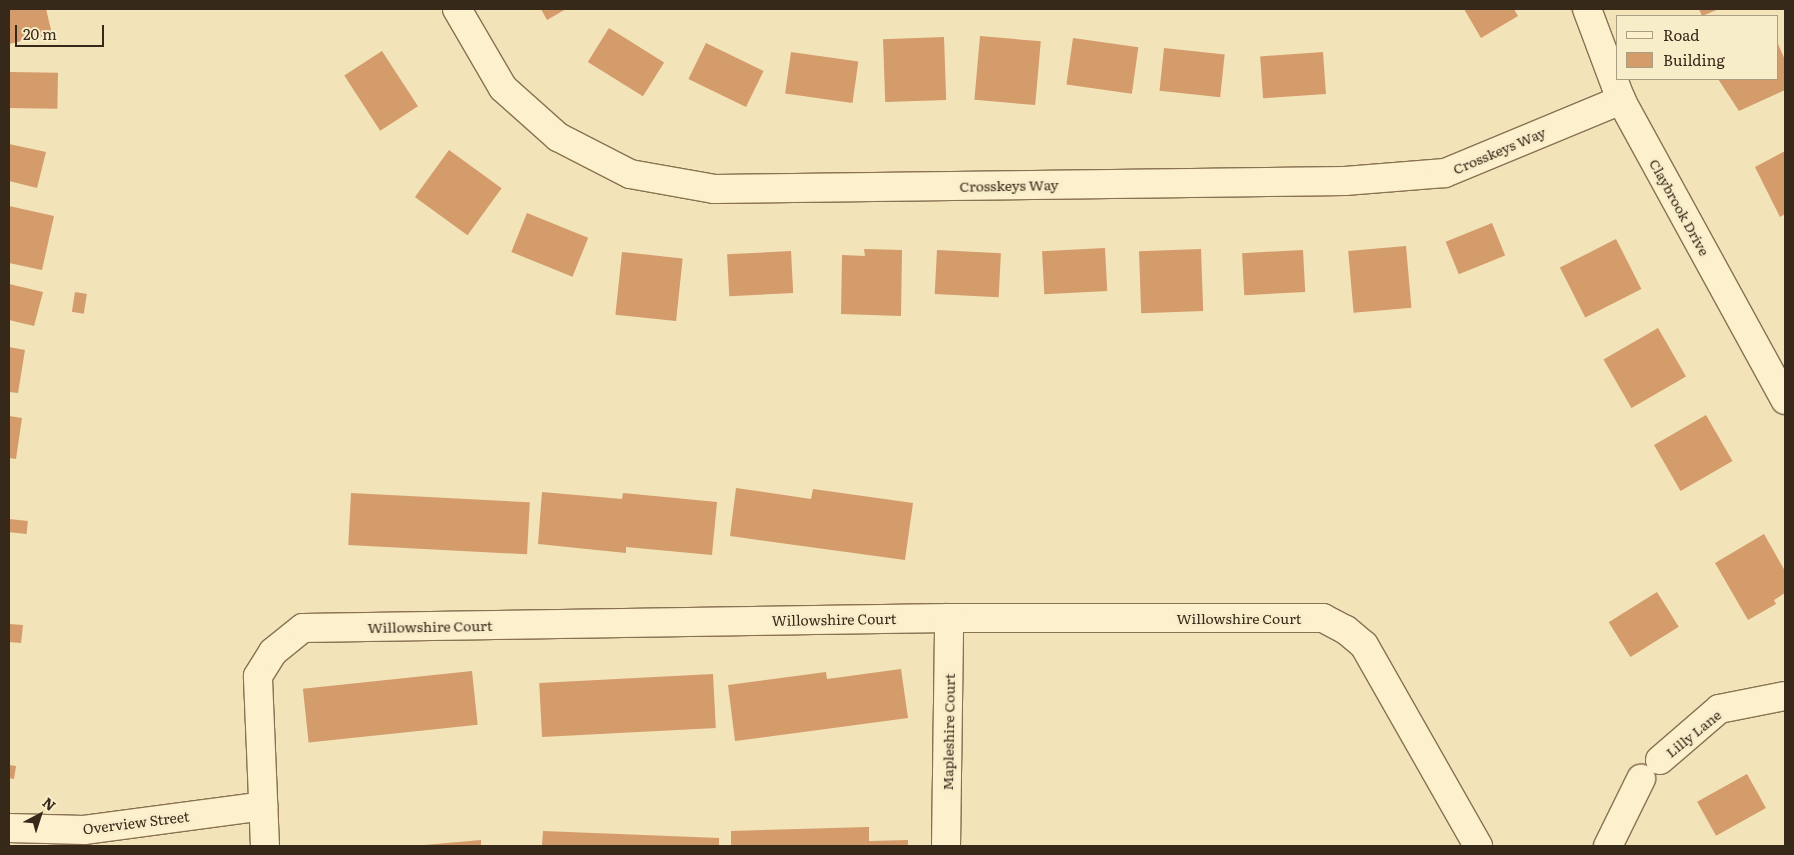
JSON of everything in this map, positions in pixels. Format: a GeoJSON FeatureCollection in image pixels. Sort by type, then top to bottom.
{"type":"FeatureCollection","features":[{"type":"Feature","properties":{"kind":"street","name":"Crosskeys Way"},"geometry":{"type":"LineString","coordinates":[[457,9],[503,88],[558,137],[630,174],[714,189],[1345,181],[1445,173],[1621,100]]}},
{"type":"Feature","properties":{"kind":"street","name":"Claybrook Drive"},"geometry":{"type":"LineString","coordinates":[[1587,9],[1621,100],[1785,400]]}},
{"type":"Feature","properties":{"kind":"street","name":"Willowshire Court"},"geometry":{"type":"LineString","coordinates":[[265,846],[258,676],[273,652],[303,628],[949,618],[1323,618],[1346,630],[1364,645],[1478,846]]}},
{"type":"Feature","properties":{"kind":"street","name":"Mapleshire Court"},"geometry":{"type":"LineString","coordinates":[[946,846],[949,618]]}},
{"type":"Feature","properties":{"kind":"street","name":"Lilly Lane"},"geometry":{"type":"LineString","coordinates":[[1608,846],[1650,769],[1720,709],[1785,696]]}},
{"type":"Feature","properties":{"kind":"street","name":"Overview Street"},"geometry":{"type":"LineString","coordinates":[[9,828],[84,830],[263,806]]}},
{"type":"Feature","properties":{"kind":"building"},"geometry":{"type":"Polygon","coordinates":[[[9,9],[46,9],[52,34],[9,44],[9,9]]]}},
{"type":"Feature","properties":{"kind":"building"},"geometry":{"type":"Polygon","coordinates":[[[541,9],[566,9],[547,20],[541,9]]]}},
{"type":"Feature","properties":{"kind":"building"},"geometry":{"type":"Polygon","coordinates":[[[1464,9],[1514,9],[1518,16],[1481,38],[1464,9]]]}},
{"type":"Feature","properties":{"kind":"building"},"geometry":{"type":"Polygon","coordinates":[[[1699,9],[1719,9],[1704,15],[1702,15],[1699,9]]]}},
{"type":"Feature","properties":{"kind":"building"},"geometry":{"type":"Polygon","coordinates":[[[609,28],[664,62],[643,96],[588,62],[609,28]]]}},
{"type":"Feature","properties":{"kind":"building"},"geometry":{"type":"Polygon","coordinates":[[[980,36],[1041,41],[1035,105],[974,100],[980,36]]]}},
{"type":"Feature","properties":{"kind":"building"},"geometry":{"type":"Polygon","coordinates":[[[944,37],[946,100],[885,102],[883,39],[944,37]]]}},
{"type":"Feature","properties":{"kind":"building"},"geometry":{"type":"Polygon","coordinates":[[[1073,38],[1138,47],[1132,94],[1066,85],[1073,38]]]}},
{"type":"Feature","properties":{"kind":"building"},"geometry":{"type":"Polygon","coordinates":[[[706,43],[764,71],[746,107],[688,79],[706,43]]]}},
{"type":"Feature","properties":{"kind":"building"},"geometry":{"type":"Polygon","coordinates":[[[1779,46],[1785,60],[1785,90],[1739,111],[1719,80],[1779,80],[1779,46]]]}},
{"type":"Feature","properties":{"kind":"building"},"geometry":{"type":"Polygon","coordinates":[[[1164,48],[1225,54],[1220,97],[1160,91],[1164,48]]]}},
{"type":"Feature","properties":{"kind":"building"},"geometry":{"type":"Polygon","coordinates":[[[382,51],[418,106],[380,131],[344,76],[382,51]]]}},
{"type":"Feature","properties":{"kind":"building"},"geometry":{"type":"Polygon","coordinates":[[[791,52],[858,61],[852,103],[785,94],[791,52]]]}},
{"type":"Feature","properties":{"kind":"building"},"geometry":{"type":"Polygon","coordinates":[[[1323,52],[1326,94],[1263,98],[1260,56],[1323,52]]]}},
{"type":"Feature","properties":{"kind":"building"},"geometry":{"type":"Polygon","coordinates":[[[9,72],[58,73],[57,109],[9,108],[9,72]]]}},
{"type":"Feature","properties":{"kind":"building"},"geometry":{"type":"Polygon","coordinates":[[[9,144],[46,152],[37,188],[9,181],[9,144]]]}},
{"type":"Feature","properties":{"kind":"building"},"geometry":{"type":"Polygon","coordinates":[[[449,150],[502,188],[467,235],[415,197],[449,150]]]}},
{"type":"Feature","properties":{"kind":"building"},"geometry":{"type":"Polygon","coordinates":[[[1785,151],[1785,214],[1780,217],[1755,167],[1785,151]]]}},
{"type":"Feature","properties":{"kind":"building"},"geometry":{"type":"Polygon","coordinates":[[[9,206],[54,216],[42,270],[9,263],[9,206]]]}},
{"type":"Feature","properties":{"kind":"building"},"geometry":{"type":"Polygon","coordinates":[[[527,213],[588,238],[572,277],[511,252],[527,213]]]}},
{"type":"Feature","properties":{"kind":"building"},"geometry":{"type":"Polygon","coordinates":[[[1492,223],[1505,255],[1459,274],[1446,242],[1492,223]]]}},
{"type":"Feature","properties":{"kind":"building"},"geometry":{"type":"Polygon","coordinates":[[[1616,239],[1641,289],[1585,317],[1560,268],[1616,239]]]}},
{"type":"Feature","properties":{"kind":"building"},"geometry":{"type":"Polygon","coordinates":[[[1406,246],[1411,308],[1354,313],[1348,251],[1406,246]]]}},
{"type":"Feature","properties":{"kind":"building"},"geometry":{"type":"Polygon","coordinates":[[[1105,248],[1107,291],[1044,294],[1042,251],[1105,248]]]}},
{"type":"Feature","properties":{"kind":"building"},"geometry":{"type":"Polygon","coordinates":[[[864,249],[902,250],[901,316],[841,314],[842,255],[865,256],[864,249]]]}},
{"type":"Feature","properties":{"kind":"building"},"geometry":{"type":"Polygon","coordinates":[[[1201,249],[1203,311],[1141,313],[1139,251],[1201,249]]]}},
{"type":"Feature","properties":{"kind":"building"},"geometry":{"type":"Polygon","coordinates":[[[937,250],[1001,253],[999,297],[935,294],[937,250]]]}},
{"type":"Feature","properties":{"kind":"building"},"geometry":{"type":"Polygon","coordinates":[[[1303,250],[1305,292],[1244,295],[1242,253],[1303,250]]]}},
{"type":"Feature","properties":{"kind":"building"},"geometry":{"type":"Polygon","coordinates":[[[791,251],[793,293],[729,296],[727,254],[791,251]]]}},
{"type":"Feature","properties":{"kind":"building"},"geometry":{"type":"Polygon","coordinates":[[[622,252],[683,258],[676,321],[615,315],[622,252]]]}},
{"type":"Feature","properties":{"kind":"building"},"geometry":{"type":"Polygon","coordinates":[[[9,284],[43,292],[34,326],[9,320],[9,284]]]}},
{"type":"Feature","properties":{"kind":"building"},"geometry":{"type":"Polygon","coordinates":[[[75,292],[87,294],[84,314],[72,312],[75,292]]]}},
{"type":"Feature","properties":{"kind":"building"},"geometry":{"type":"Polygon","coordinates":[[[1658,328],[1686,376],[1631,408],[1603,360],[1658,328]]]}},
{"type":"Feature","properties":{"kind":"building"},"geometry":{"type":"Polygon","coordinates":[[[9,347],[25,350],[18,393],[9,392],[9,347]]]}},
{"type":"Feature","properties":{"kind":"building"},"geometry":{"type":"Polygon","coordinates":[[[1706,415],[1732,461],[1681,491],[1654,445],[1706,415]]]}},
{"type":"Feature","properties":{"kind":"building"},"geometry":{"type":"Polygon","coordinates":[[[9,416],[22,418],[16,459],[9,458],[9,416]]]}},
{"type":"Feature","properties":{"kind":"building"},"geometry":{"type":"Polygon","coordinates":[[[736,488],[811,499],[813,489],[913,503],[905,560],[730,536],[736,488]]]}},
{"type":"Feature","properties":{"kind":"building"},"geometry":{"type":"Polygon","coordinates":[[[542,492],[622,499],[623,493],[717,502],[712,555],[626,547],[626,553],[538,544],[542,492]]]}},
{"type":"Feature","properties":{"kind":"building"},"geometry":{"type":"Polygon","coordinates":[[[351,493],[530,502],[527,554],[348,545],[351,493]]]}},
{"type":"Feature","properties":{"kind":"building"},"geometry":{"type":"Polygon","coordinates":[[[9,519],[28,521],[27,534],[9,532],[9,519]]]}},
{"type":"Feature","properties":{"kind":"building"},"geometry":{"type":"Polygon","coordinates":[[[1764,534],[1785,571],[1785,593],[1774,600],[1776,604],[1748,620],[1715,563],[1764,534]]]}},
{"type":"Feature","properties":{"kind":"building"},"geometry":{"type":"Polygon","coordinates":[[[1657,592],[1679,627],[1630,657],[1609,622],[1657,592]]]}},
{"type":"Feature","properties":{"kind":"building"},"geometry":{"type":"Polygon","coordinates":[[[9,624],[23,625],[21,643],[9,642],[9,624]]]}},
{"type":"Feature","properties":{"kind":"building"},"geometry":{"type":"Polygon","coordinates":[[[901,669],[908,718],[735,741],[728,685],[826,672],[827,679],[901,669]]]}},
{"type":"Feature","properties":{"kind":"building"},"geometry":{"type":"Polygon","coordinates":[[[472,671],[478,725],[309,742],[303,689],[472,671]]]}},
{"type":"Feature","properties":{"kind":"building"},"geometry":{"type":"Polygon","coordinates":[[[713,674],[716,728],[542,737],[539,683],[713,674]]]}},
{"type":"Feature","properties":{"kind":"building"},"geometry":{"type":"Polygon","coordinates":[[[9,765],[16,766],[14,779],[9,778],[9,765]]]}},
{"type":"Feature","properties":{"kind":"building"},"geometry":{"type":"Polygon","coordinates":[[[1747,774],[1766,808],[1716,836],[1697,802],[1747,774]]]}},
{"type":"Feature","properties":{"kind":"building"},"geometry":{"type":"Polygon","coordinates":[[[869,827],[869,841],[908,840],[908,846],[731,846],[731,831],[869,827]]]}},
{"type":"Feature","properties":{"kind":"building"},"geometry":{"type":"Polygon","coordinates":[[[543,831],[719,838],[719,846],[542,846],[543,831]]]}},
{"type":"Feature","properties":{"kind":"building"},"geometry":{"type":"Polygon","coordinates":[[[481,840],[481,846],[424,846],[424,845],[481,840]]]}}]}
